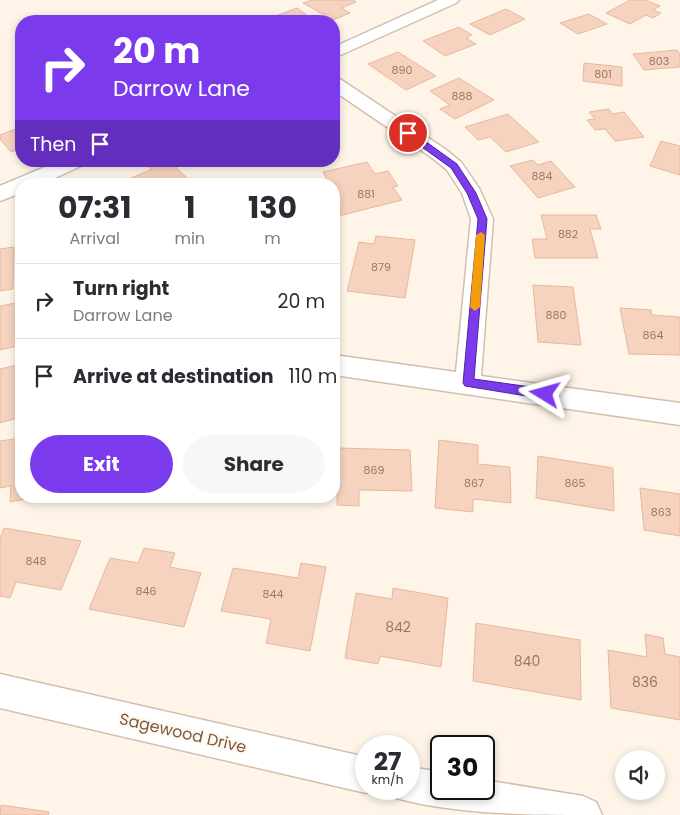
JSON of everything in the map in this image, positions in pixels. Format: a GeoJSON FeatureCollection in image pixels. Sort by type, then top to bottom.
{"type":"FeatureCollection","features":[{"type":"Feature","properties":{"kind":"street"},"geometry":{"type":"LineString","coordinates":[[340,50],[451,0]]}},
{"type":"Feature","properties":{"kind":"street"},"geometry":{"type":"LineString","coordinates":[[340,86],[438,153],[454,166],[472,193],[482,219],[468,383]]}},
{"type":"Feature","properties":{"kind":"street"},"geometry":{"type":"LineString","coordinates":[[37,178],[62,167]]}},
{"type":"Feature","properties":{"kind":"street"},"geometry":{"type":"LineString","coordinates":[[0,194],[15,187]]}},
{"type":"Feature","properties":{"kind":"street"},"geometry":{"type":"LineString","coordinates":[[340,366],[680,414]]}},
{"type":"Feature","properties":{"kind":"street","name":"Sagewood Drive"},"geometry":{"type":"LineString","coordinates":[[0,691],[355,772]]}},
{"type":"Feature","properties":{"kind":"street"},"geometry":{"type":"LineString","coordinates":[[420,787],[583,815]]}},
{"type":"Feature","properties":{"kind":"building"},"geometry":{"type":"Polygon","coordinates":[[[312,0],[353,0],[356,2],[341,8],[350,13],[340,17],[340,15],[324,15],[303,3],[312,0]]]}},
{"type":"Feature","properties":{"kind":"building"},"geometry":{"type":"Polygon","coordinates":[[[630,0],[645,0],[660,6],[653,10],[661,13],[653,18],[646,15],[630,24],[606,13],[630,0]]]}},
{"type":"Feature","properties":{"kind":"building"},"geometry":{"type":"Polygon","coordinates":[[[297,8],[307,15],[278,15],[297,8]]]}},
{"type":"Feature","properties":{"kind":"building"},"geometry":{"type":"Polygon","coordinates":[[[506,9],[525,19],[490,35],[470,24],[506,9]]]}},
{"type":"Feature","properties":{"kind":"building"},"geometry":{"type":"Polygon","coordinates":[[[589,14],[607,24],[578,34],[560,23],[589,14]]]}},
{"type":"Feature","properties":{"kind":"building"},"geometry":{"type":"Polygon","coordinates":[[[459,27],[472,35],[466,38],[476,44],[445,56],[423,41],[459,27]]]}},
{"type":"Feature","properties":{"kind":"building"},"geometry":{"type":"Polygon","coordinates":[[[677,50],[680,54],[680,67],[644,70],[633,54],[677,50]]]}},
{"type":"Feature","properties":{"kind":"building"},"geometry":{"type":"Polygon","coordinates":[[[398,52],[436,76],[406,90],[368,64],[398,52]]]}},
{"type":"Feature","properties":{"kind":"building"},"geometry":{"type":"Polygon","coordinates":[[[584,63],[622,67],[622,86],[583,81],[584,63]]]}},
{"type":"Feature","properties":{"kind":"building"},"geometry":{"type":"Polygon","coordinates":[[[459,78],[494,100],[455,119],[440,109],[450,105],[430,91],[459,78]]]}},
{"type":"Feature","properties":{"kind":"building"},"geometry":{"type":"Polygon","coordinates":[[[609,109],[612,114],[624,112],[644,137],[615,141],[605,129],[595,130],[587,120],[595,119],[589,112],[609,109]]]}},
{"type":"Feature","properties":{"kind":"building"},"geometry":{"type":"Polygon","coordinates":[[[508,114],[539,142],[506,152],[490,137],[478,140],[465,127],[508,114]]]}},
{"type":"Feature","properties":{"kind":"building"},"geometry":{"type":"Polygon","coordinates":[[[15,129],[15,150],[11,152],[0,139],[0,135],[15,129]]]}},
{"type":"Feature","properties":{"kind":"building"},"geometry":{"type":"Polygon","coordinates":[[[661,141],[680,146],[680,175],[650,166],[661,141]]]}},
{"type":"Feature","properties":{"kind":"building"},"geometry":{"type":"Polygon","coordinates":[[[533,160],[538,165],[551,161],[575,187],[538,198],[510,166],[533,160]]]}},
{"type":"Feature","properties":{"kind":"building"},"geometry":{"type":"Polygon","coordinates":[[[367,162],[375,174],[388,171],[398,186],[393,187],[402,200],[340,216],[340,178],[326,178],[323,172],[367,162]]]}},
{"type":"Feature","properties":{"kind":"building"},"geometry":{"type":"Polygon","coordinates":[[[149,167],[176,167],[187,178],[132,178],[152,169],[149,167]]]}},
{"type":"Feature","properties":{"kind":"building"},"geometry":{"type":"Polygon","coordinates":[[[541,215],[596,215],[601,229],[590,229],[598,258],[535,258],[532,239],[547,239],[541,215]]]}},
{"type":"Feature","properties":{"kind":"building"},"geometry":{"type":"Polygon","coordinates":[[[376,236],[415,240],[405,298],[347,291],[359,242],[374,244],[376,236]]]}},
{"type":"Feature","properties":{"kind":"building"},"geometry":{"type":"Polygon","coordinates":[[[14,247],[13,289],[0,291],[0,249],[14,247]]]}},
{"type":"Feature","properties":{"kind":"building"},"geometry":{"type":"Polygon","coordinates":[[[533,285],[573,287],[581,345],[538,342],[533,285]]]}},
{"type":"Feature","properties":{"kind":"building"},"geometry":{"type":"Polygon","coordinates":[[[15,303],[15,346],[0,350],[0,306],[15,303]]]}},
{"type":"Feature","properties":{"kind":"building"},"geometry":{"type":"Polygon","coordinates":[[[620,308],[651,310],[652,315],[680,317],[680,355],[629,354],[620,308]]]}},
{"type":"Feature","properties":{"kind":"building"},"geometry":{"type":"Polygon","coordinates":[[[15,365],[15,419],[0,423],[0,369],[15,365]]]}},
{"type":"Feature","properties":{"kind":"building"},"geometry":{"type":"Polygon","coordinates":[[[15,439],[15,501],[10,502],[11,486],[0,488],[0,441],[15,439]]]}},
{"type":"Feature","properties":{"kind":"building"},"geometry":{"type":"Polygon","coordinates":[[[439,440],[478,445],[478,464],[510,467],[511,503],[473,499],[473,512],[435,508],[439,440]]]}},
{"type":"Feature","properties":{"kind":"building"},"geometry":{"type":"Polygon","coordinates":[[[340,448],[410,450],[412,491],[359,490],[359,506],[337,505],[337,503],[340,503],[340,448]]]}},
{"type":"Feature","properties":{"kind":"building"},"geometry":{"type":"Polygon","coordinates":[[[538,456],[613,468],[614,511],[536,498],[538,456]]]}},
{"type":"Feature","properties":{"kind":"building"},"geometry":{"type":"Polygon","coordinates":[[[640,488],[680,494],[680,536],[644,530],[640,488]]]}},
{"type":"Feature","properties":{"kind":"building"},"geometry":{"type":"Polygon","coordinates":[[[4,528],[81,541],[61,590],[16,582],[10,598],[0,596],[0,538],[4,528]]]}},
{"type":"Feature","properties":{"kind":"building"},"geometry":{"type":"Polygon","coordinates":[[[144,548],[175,553],[170,567],[201,573],[184,627],[89,609],[110,558],[138,563],[144,548]]]}},
{"type":"Feature","properties":{"kind":"building"},"geometry":{"type":"Polygon","coordinates":[[[301,563],[326,567],[310,651],[266,643],[271,619],[221,611],[233,568],[298,578],[301,563]]]}},
{"type":"Feature","properties":{"kind":"building"},"geometry":{"type":"Polygon","coordinates":[[[393,588],[448,598],[441,667],[380,656],[378,664],[345,658],[356,593],[392,599],[393,588]]]}},
{"type":"Feature","properties":{"kind":"building"},"geometry":{"type":"Polygon","coordinates":[[[476,623],[580,640],[581,700],[473,681],[476,623]]]}},
{"type":"Feature","properties":{"kind":"building"},"geometry":{"type":"Polygon","coordinates":[[[645,634],[663,638],[665,654],[680,657],[680,720],[611,708],[608,650],[647,657],[645,634]]]}},
{"type":"Feature","properties":{"kind":"building"},"geometry":{"type":"Polygon","coordinates":[[[1,805],[49,812],[48,815],[0,815],[1,805]]]}},
{"type":"Feature","properties":{"kind":"slow traffic"},"geometry":{"type":"LineString","coordinates":[[475,307],[481,235]]}},
{"type":"Feature","properties":{"kind":"route"},"geometry":{"type":"LineString","coordinates":[[408,133],[454,166],[472,193],[482,219],[468,383],[545,394]]}}]}
